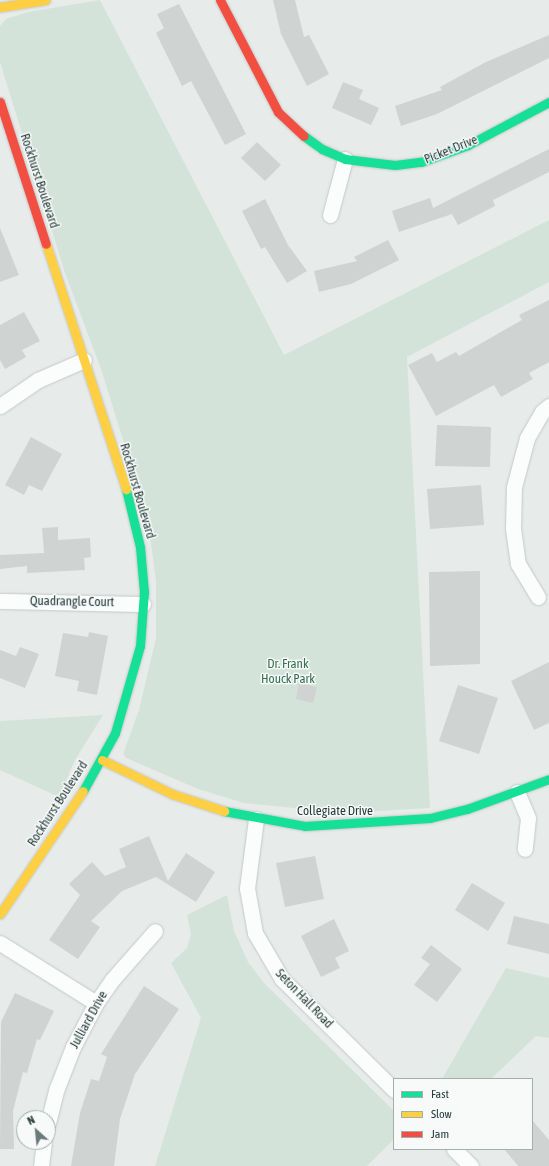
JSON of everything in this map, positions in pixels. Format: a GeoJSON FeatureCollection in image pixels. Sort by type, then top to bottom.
{"type":"FeatureCollection","features":[{"type":"Feature","properties":{"kind":"street"},"geometry":{"type":"LineString","coordinates":[[0,7],[45,0]]}},
{"type":"Feature","properties":{"kind":"street","name":"Picket Drive"},"geometry":{"type":"LineString","coordinates":[[220,0],[278,112],[294,129],[322,149],[345,159],[395,165],[421,162],[468,144],[549,102]]}},
{"type":"Feature","properties":{"kind":"street","name":"Rockhurst Boulevard"},"geometry":{"type":"LineString","coordinates":[[0,102],[130,501],[140,546],[144,604],[133,679],[122,717],[102,760],[0,914]]}},
{"type":"Feature","properties":{"kind":"street"},"geometry":{"type":"LineString","coordinates":[[330,215],[345,159]]}},
{"type":"Feature","properties":{"kind":"street"},"geometry":{"type":"LineString","coordinates":[[0,406],[38,380],[84,360]]}},
{"type":"Feature","properties":{"kind":"street"},"geometry":{"type":"LineString","coordinates":[[538,597],[518,564],[513,528],[514,487],[527,438],[542,412],[549,406]]}},
{"type":"Feature","properties":{"kind":"street","name":"Quadrangle Court"},"geometry":{"type":"LineString","coordinates":[[0,601],[144,604]]}},
{"type":"Feature","properties":{"kind":"street","name":"Collegiate Drive"},"geometry":{"type":"LineString","coordinates":[[102,760],[172,794],[256,819],[305,826],[388,823],[430,818],[517,792],[549,779]]}},
{"type":"Feature","properties":{"kind":"street"},"geometry":{"type":"LineString","coordinates":[[517,792],[528,818],[525,849]]}},
{"type":"Feature","properties":{"kind":"street","name":"Seton Hall Road"},"geometry":{"type":"LineString","coordinates":[[256,819],[247,888],[248,911],[261,945],[282,979],[393,1089]]}},
{"type":"Feature","properties":{"kind":"street","name":"Julliard Drive"},"geometry":{"type":"LineString","coordinates":[[51,1110],[57,1088],[73,1047],[96,1003],[112,980],[155,931]]}},
{"type":"Feature","properties":{"kind":"street"},"geometry":{"type":"LineString","coordinates":[[0,943],[96,1003]]}},
{"type":"Feature","properties":{"kind":"street"},"geometry":{"type":"LineString","coordinates":[[41,1166],[43,1150]]}},
{"type":"Feature","properties":{"kind":"street"},"geometry":{"type":"LineString","coordinates":[[455,1150],[472,1166]]}},
{"type":"Feature","properties":{"kind":"green space","name":"Dr. Frank Houck Park"},"geometry":{"type":"Polygon","coordinates":[[[100,0],[284,355],[549,220],[549,282],[407,357],[430,808],[344,813],[244,803],[198,789],[126,758],[123,754],[139,710],[156,638],[156,581],[148,521],[102,372],[65,273],[0,62],[0,26],[6,19],[28,12],[100,0]]]}},
{"type":"Feature","properties":{"kind":"green space"},"geometry":{"type":"Polygon","coordinates":[[[103,715],[75,760],[59,797],[0,770],[0,721],[103,715]]]}},
{"type":"Feature","properties":{"kind":"green space"},"geometry":{"type":"Polygon","coordinates":[[[227,895],[234,931],[248,962],[264,983],[393,1110],[393,1140],[367,1166],[155,1166],[201,1018],[171,963],[187,948],[191,934],[187,915],[227,895]]]}},
{"type":"Feature","properties":{"kind":"green space"},"geometry":{"type":"Polygon","coordinates":[[[506,968],[549,978],[549,1038],[536,1036],[492,1078],[443,1078],[506,968]]]}},
{"type":"Feature","properties":{"kind":"building"},"geometry":{"type":"Polygon","coordinates":[[[273,0],[295,0],[304,37],[309,35],[329,74],[307,86],[281,34],[273,0]]]}},
{"type":"Feature","properties":{"kind":"building"},"geometry":{"type":"Polygon","coordinates":[[[179,4],[246,134],[225,145],[191,81],[182,86],[156,33],[164,28],[157,14],[179,4]]]}},
{"type":"Feature","properties":{"kind":"building"},"geometry":{"type":"Polygon","coordinates":[[[549,35],[549,58],[437,114],[401,126],[395,106],[442,90],[440,87],[486,62],[549,35]]]}},
{"type":"Feature","properties":{"kind":"building"},"geometry":{"type":"Polygon","coordinates":[[[343,82],[363,90],[359,99],[379,108],[371,125],[332,108],[343,82]]]}},
{"type":"Feature","properties":{"kind":"building"},"geometry":{"type":"Polygon","coordinates":[[[257,142],[281,165],[265,181],[241,158],[257,142]]]}},
{"type":"Feature","properties":{"kind":"building"},"geometry":{"type":"Polygon","coordinates":[[[549,149],[549,172],[493,200],[495,206],[458,225],[452,214],[399,232],[392,211],[430,198],[433,208],[549,149]]]}},
{"type":"Feature","properties":{"kind":"building"},"geometry":{"type":"Polygon","coordinates":[[[265,199],[288,245],[307,271],[287,283],[265,247],[261,249],[242,211],[265,199]]]}},
{"type":"Feature","properties":{"kind":"building"},"geometry":{"type":"Polygon","coordinates":[[[0,228],[19,275],[0,282],[0,228]]]}},
{"type":"Feature","properties":{"kind":"building"},"geometry":{"type":"Polygon","coordinates":[[[388,240],[399,260],[351,284],[319,292],[314,271],[357,261],[354,257],[388,240]]]}},
{"type":"Feature","properties":{"kind":"building"},"geometry":{"type":"Polygon","coordinates":[[[549,300],[549,362],[529,373],[533,379],[501,397],[494,385],[436,416],[408,365],[432,353],[437,362],[456,352],[459,356],[522,320],[519,315],[549,300]]]}},
{"type":"Feature","properties":{"kind":"building"},"geometry":{"type":"Polygon","coordinates":[[[24,312],[40,341],[22,350],[26,357],[5,369],[0,360],[0,325],[24,312]]]}},
{"type":"Feature","properties":{"kind":"building"},"geometry":{"type":"Polygon","coordinates":[[[437,425],[491,427],[490,467],[435,466],[437,425]]]}},
{"type":"Feature","properties":{"kind":"building"},"geometry":{"type":"Polygon","coordinates":[[[31,437],[62,454],[42,491],[29,485],[24,495],[5,485],[31,437]]]}},
{"type":"Feature","properties":{"kind":"building"},"geometry":{"type":"Polygon","coordinates":[[[481,485],[484,525],[430,529],[427,489],[481,485]]]}},
{"type":"Feature","properties":{"kind":"building"},"geometry":{"type":"Polygon","coordinates":[[[58,527],[58,540],[90,538],[91,557],[84,558],[85,570],[27,573],[27,566],[0,569],[0,555],[44,553],[42,528],[58,527]]]}},
{"type":"Feature","properties":{"kind":"building"},"geometry":{"type":"Polygon","coordinates":[[[480,571],[480,664],[430,666],[429,572],[480,571]]]}},
{"type":"Feature","properties":{"kind":"building"},"geometry":{"type":"Polygon","coordinates":[[[89,632],[108,636],[97,695],[77,691],[79,681],[55,676],[63,633],[88,637],[89,632]]]}},
{"type":"Feature","properties":{"kind":"building"},"geometry":{"type":"Polygon","coordinates":[[[20,647],[39,654],[25,688],[0,678],[0,650],[16,656],[20,647]]]}},
{"type":"Feature","properties":{"kind":"building"},"geometry":{"type":"Polygon","coordinates":[[[549,662],[549,723],[534,730],[511,681],[549,662]]]}},
{"type":"Feature","properties":{"kind":"building"},"geometry":{"type":"Polygon","coordinates":[[[299,683],[317,687],[313,703],[296,699],[299,683]]]}},
{"type":"Feature","properties":{"kind":"building"},"geometry":{"type":"Polygon","coordinates":[[[458,685],[498,698],[479,754],[439,741],[458,685]]]}},
{"type":"Feature","properties":{"kind":"building"},"geometry":{"type":"Polygon","coordinates":[[[149,836],[168,881],[186,853],[215,872],[196,902],[156,877],[122,891],[91,921],[100,927],[78,959],[49,940],[80,895],[69,884],[92,862],[105,876],[126,867],[119,849],[149,836]]]}},
{"type":"Feature","properties":{"kind":"building"},"geometry":{"type":"Polygon","coordinates":[[[315,856],[324,899],[285,907],[276,863],[315,856]]]}},
{"type":"Feature","properties":{"kind":"building"},"geometry":{"type":"Polygon","coordinates":[[[472,883],[505,903],[488,931],[455,910],[472,883]]]}},
{"type":"Feature","properties":{"kind":"building"},"geometry":{"type":"Polygon","coordinates":[[[514,916],[549,924],[549,954],[507,944],[514,916]]]}},
{"type":"Feature","properties":{"kind":"building"},"geometry":{"type":"Polygon","coordinates":[[[334,919],[349,951],[335,958],[340,968],[321,977],[301,936],[334,919]]]}},
{"type":"Feature","properties":{"kind":"building"},"geometry":{"type":"Polygon","coordinates":[[[431,945],[462,969],[437,1002],[414,985],[430,964],[421,958],[431,945]]]}},
{"type":"Feature","properties":{"kind":"building"},"geometry":{"type":"Polygon","coordinates":[[[144,986],[179,1009],[135,1074],[120,1119],[114,1166],[71,1166],[80,1113],[91,1079],[99,1081],[107,1057],[101,1054],[144,986]]]}},
{"type":"Feature","properties":{"kind":"building"},"geometry":{"type":"Polygon","coordinates":[[[15,993],[54,1011],[40,1040],[37,1039],[27,1073],[23,1072],[13,1111],[14,1149],[0,1149],[1,1022],[15,993]]]}},
{"type":"Feature","properties":{"kind":"building"},"geometry":{"type":"Polygon","coordinates":[[[533,1121],[549,1140],[549,1166],[518,1166],[505,1150],[533,1150],[533,1121]]]}},
{"type":"Feature","properties":{"kind":"traffic: fast"},"geometry":{"type":"LineString","coordinates":[[304,136],[322,149],[345,159],[395,165],[421,162],[468,145],[549,102]]}},
{"type":"Feature","properties":{"kind":"traffic: fast"},"geometry":{"type":"LineString","coordinates":[[83,791],[115,733],[140,646],[144,592],[140,547],[126,489]]}},
{"type":"Feature","properties":{"kind":"traffic: fast"},"geometry":{"type":"LineString","coordinates":[[224,811],[305,826],[430,818],[467,809],[549,779]]}},
{"type":"Feature","properties":{"kind":"traffic: slow"},"geometry":{"type":"LineString","coordinates":[[0,7],[45,0]]}},
{"type":"Feature","properties":{"kind":"traffic: slow"},"geometry":{"type":"LineString","coordinates":[[46,244],[126,489]]}},
{"type":"Feature","properties":{"kind":"traffic: slow"},"geometry":{"type":"LineString","coordinates":[[102,760],[172,794],[224,811]]}},
{"type":"Feature","properties":{"kind":"traffic: slow"},"geometry":{"type":"LineString","coordinates":[[0,914],[83,791]]}},
{"type":"Feature","properties":{"kind":"traffic: jam"},"geometry":{"type":"LineString","coordinates":[[220,0],[278,112],[304,136]]}},
{"type":"Feature","properties":{"kind":"traffic: jam"},"geometry":{"type":"LineString","coordinates":[[0,102],[46,244]]}}]}
